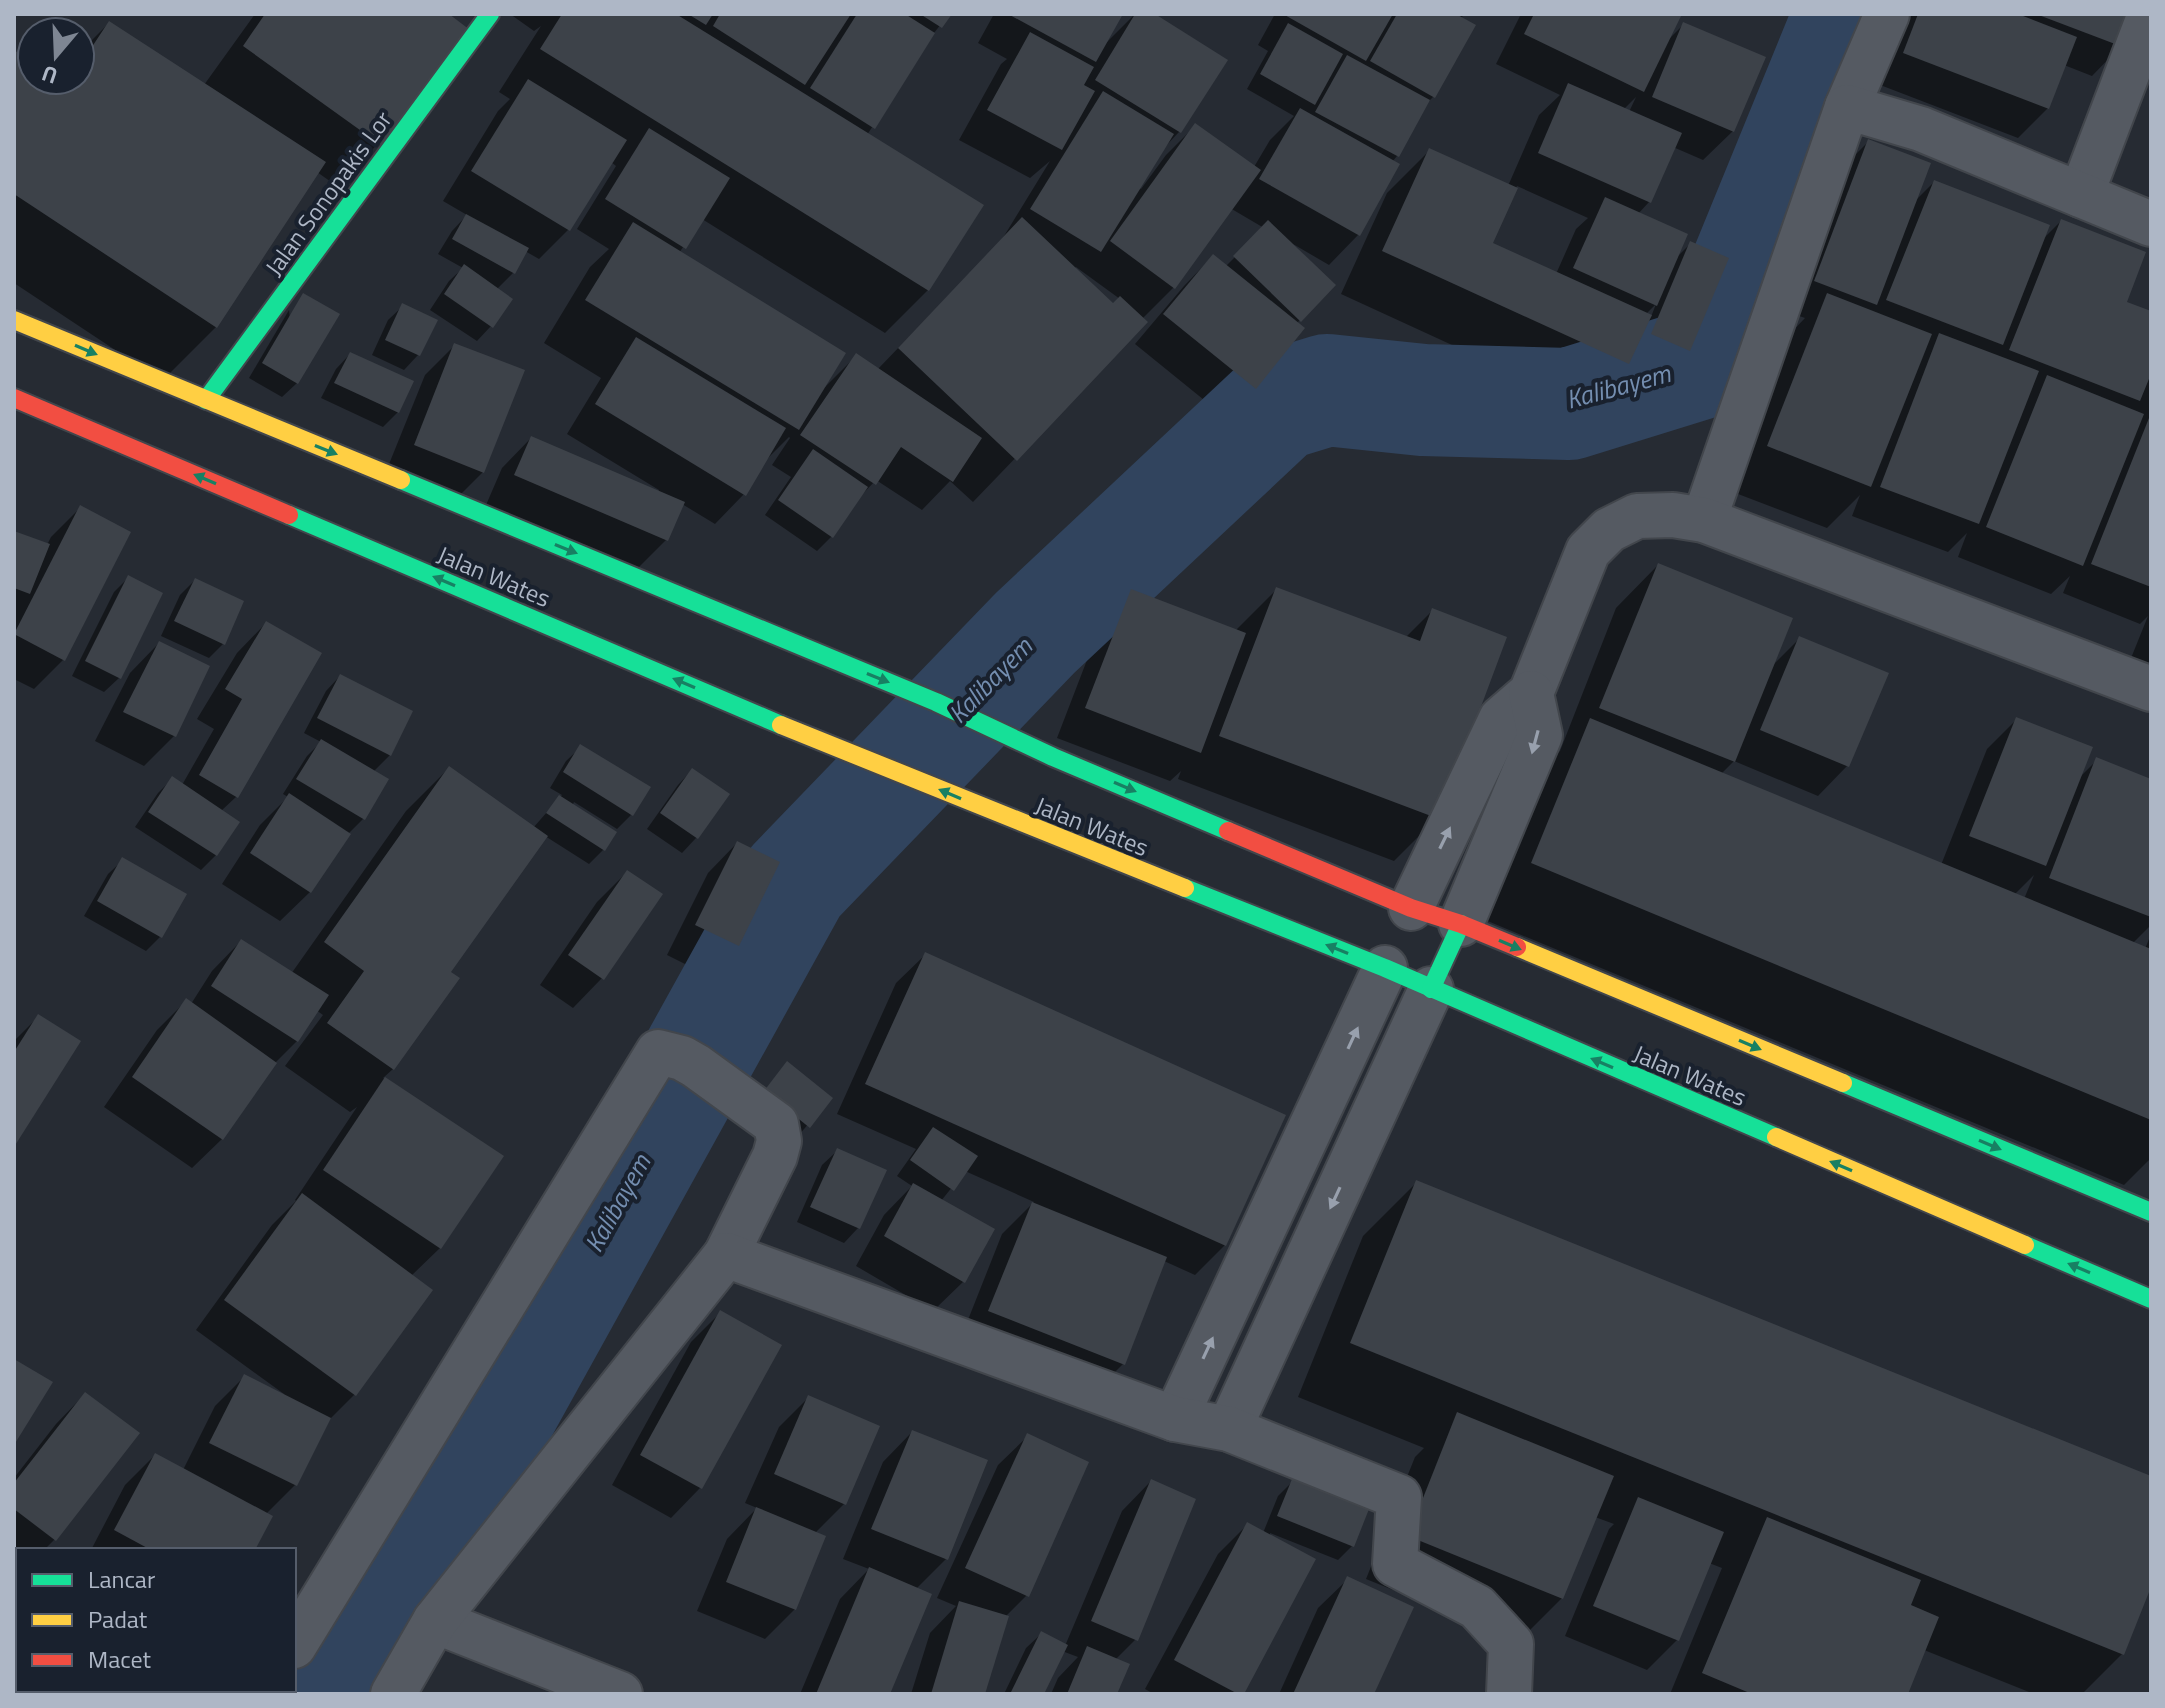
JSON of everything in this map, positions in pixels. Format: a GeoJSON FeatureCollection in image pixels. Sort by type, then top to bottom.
{"type":"FeatureCollection","features":[{"type":"Feature","properties":{"kind":"main road","name":"Jalan Sonopakis Lor"},"geometry":{"type":"LineString","coordinates":[[206,400],[490,14]]}},
{"type":"Feature","properties":{"kind":"main road","name":"Jalan Wates"},"geometry":{"type":"LineString","coordinates":[[14,320],[936,702],[1408,914],[1461,924],[2151,1212]]}},
{"type":"Feature","properties":{"kind":"main road","name":"Jalan Wates"},"geometry":{"type":"LineString","coordinates":[[14,398],[755,714],[1022,824],[1388,962],[1431,989],[2151,1299]]}},
{"type":"Feature","properties":{"kind":"main road"},"geometry":{"type":"LineString","coordinates":[[1431,989],[1461,924]]}},
{"type":"Feature","properties":{"kind":"street"},"geometry":{"type":"LineString","coordinates":[[1704,520],[1847,107],[1887,14]]}},
{"type":"Feature","properties":{"kind":"street"},"geometry":{"type":"LineString","coordinates":[[2081,195],[2150,14]]}},
{"type":"Feature","properties":{"kind":"street"},"geometry":{"type":"LineString","coordinates":[[1847,107],[1921,129],[2151,224]]}},
{"type":"Feature","properties":{"kind":"street"},"geometry":{"type":"LineString","coordinates":[[1408,914],[1501,719],[1531,693],[1588,551],[1609,530],[1637,516],[1673,515],[1704,520],[2151,689]]}},
{"type":"Feature","properties":{"kind":"street"},"geometry":{"type":"LineString","coordinates":[[1461,924],[1540,735],[1531,693]]}},
{"type":"Feature","properties":{"kind":"street"},"geometry":{"type":"LineString","coordinates":[[1175,1419],[1388,962]]}},
{"type":"Feature","properties":{"kind":"street"},"geometry":{"type":"LineString","coordinates":[[1229,1429],[1431,989]]}},
{"type":"Feature","properties":{"kind":"street"},"geometry":{"type":"LineString","coordinates":[[296,1643],[658,1052],[682,1058],[776,1124],[779,1133],[775,1156],[726,1255],[435,1621],[393,1694]]}},
{"type":"Feature","properties":{"kind":"street"},"geometry":{"type":"LineString","coordinates":[[726,1255],[1175,1419],[1229,1429],[1399,1497],[1395,1564],[1477,1607],[1511,1644],[1509,1694]]}},
{"type":"Feature","properties":{"kind":"street"},"geometry":{"type":"LineString","coordinates":[[435,1621],[620,1694]]}},
{"type":"Feature","properties":{"kind":"building"},"geometry":{"type":"Polygon","coordinates":[[[265,14],[449,14],[470,30],[385,148],[243,46],[265,14]]]}},
{"type":"Feature","properties":{"kind":"building"},"geometry":{"type":"Polygon","coordinates":[[[562,14],[676,14],[984,205],[929,291],[540,49],[562,14]]]}},
{"type":"Feature","properties":{"kind":"building"},"geometry":{"type":"Polygon","coordinates":[[[688,14],[713,14],[706,25],[688,14]]]}},
{"type":"Feature","properties":{"kind":"building"},"geometry":{"type":"Polygon","coordinates":[[[720,14],[851,14],[805,85],[713,26],[720,14]]]}},
{"type":"Feature","properties":{"kind":"building"},"geometry":{"type":"Polygon","coordinates":[[[857,14],[905,14],[935,33],[875,129],[810,88],[857,14]]]}},
{"type":"Feature","properties":{"kind":"building"},"geometry":{"type":"Polygon","coordinates":[[[920,14],[952,14],[942,28],[920,14]]]}},
{"type":"Feature","properties":{"kind":"building"},"geometry":{"type":"Polygon","coordinates":[[[1008,14],[1123,14],[1096,62],[1008,14]]]}},
{"type":"Feature","properties":{"kind":"building"},"geometry":{"type":"Polygon","coordinates":[[[1135,14],[1155,14],[1228,60],[1181,133],[1095,80],[1135,14]]]}},
{"type":"Feature","properties":{"kind":"building"},"geometry":{"type":"Polygon","coordinates":[[[1283,14],[1393,14],[1366,61],[1283,14]]]}},
{"type":"Feature","properties":{"kind":"building"},"geometry":{"type":"Polygon","coordinates":[[[1397,14],[1456,14],[1476,25],[1435,98],[1370,61],[1397,14]]]}},
{"type":"Feature","properties":{"kind":"building"},"geometry":{"type":"Polygon","coordinates":[[[1534,14],[1682,14],[1644,92],[1524,34],[1534,14]]]}},
{"type":"Feature","properties":{"kind":"building"},"geometry":{"type":"Polygon","coordinates":[[[1918,14],[2018,14],[2077,37],[2049,109],[1903,53],[1918,14]]]}},
{"type":"Feature","properties":{"kind":"building"},"geometry":{"type":"Polygon","coordinates":[[[2036,14],[2135,14],[2123,47],[2036,14]]]}},
{"type":"Feature","properties":{"kind":"building"},"geometry":{"type":"Polygon","coordinates":[[[109,21],[326,162],[217,328],[14,194],[14,50],[16,96],[96,96],[96,41],[109,21]]]}},
{"type":"Feature","properties":{"kind":"building"},"geometry":{"type":"Polygon","coordinates":[[[1683,22],[1766,57],[1734,132],[1652,97],[1683,22]]]}},
{"type":"Feature","properties":{"kind":"building"},"geometry":{"type":"Polygon","coordinates":[[[1288,23],[1343,54],[1315,105],[1260,74],[1288,23]]]}},
{"type":"Feature","properties":{"kind":"building"},"geometry":{"type":"Polygon","coordinates":[[[1030,32],[1094,67],[1084,85],[1095,91],[1062,150],[987,110],[1030,32]]]}},
{"type":"Feature","properties":{"kind":"building"},"geometry":{"type":"Polygon","coordinates":[[[1347,55],[1430,100],[1399,157],[1315,112],[1347,55]]]}},
{"type":"Feature","properties":{"kind":"building"},"geometry":{"type":"Polygon","coordinates":[[[528,79],[627,140],[570,231],[471,171],[528,79]]]}},
{"type":"Feature","properties":{"kind":"building"},"geometry":{"type":"Polygon","coordinates":[[[1568,83],[1682,133],[1651,203],[1538,153],[1568,83]]]}},
{"type":"Feature","properties":{"kind":"building"},"geometry":{"type":"Polygon","coordinates":[[[1103,91],[1174,134],[1101,252],[1030,209],[1103,91]]]}},
{"type":"Feature","properties":{"kind":"building"},"geometry":{"type":"Polygon","coordinates":[[[1300,108],[1400,164],[1360,236],[1259,179],[1300,108]]]}},
{"type":"Feature","properties":{"kind":"building"},"geometry":{"type":"Polygon","coordinates":[[[1195,123],[1261,170],[1175,289],[1110,241],[1195,123]]]}},
{"type":"Feature","properties":{"kind":"building"},"geometry":{"type":"Polygon","coordinates":[[[649,128],[730,178],[686,249],[605,199],[649,128]]]}},
{"type":"Feature","properties":{"kind":"building"},"geometry":{"type":"Polygon","coordinates":[[[1868,139],[1931,163],[1877,305],[1814,281],[1868,139]]]}},
{"type":"Feature","properties":{"kind":"building"},"geometry":{"type":"Polygon","coordinates":[[[1429,148],[1518,188],[1493,243],[1652,315],[1629,364],[1382,251],[1429,148]]]}},
{"type":"Feature","properties":{"kind":"building"},"geometry":{"type":"Polygon","coordinates":[[[1934,180],[2050,225],[2003,345],[1886,300],[1934,180]]]}},
{"type":"Feature","properties":{"kind":"building"},"geometry":{"type":"Polygon","coordinates":[[[1605,197],[1688,234],[1657,306],[1573,268],[1605,197]]]}},
{"type":"Feature","properties":{"kind":"building"},"geometry":{"type":"Polygon","coordinates":[[[466,214],[529,248],[515,274],[452,239],[466,214]]]}},
{"type":"Feature","properties":{"kind":"building"},"geometry":{"type":"Polygon","coordinates":[[[1022,217],[1113,303],[1120,296],[1148,322],[1017,461],[898,348],[1022,217]]]}},
{"type":"Feature","properties":{"kind":"building"},"geometry":{"type":"Polygon","coordinates":[[[2061,219],[2146,252],[2127,302],[2151,311],[2151,374],[2140,401],[2009,350],[2061,219]]]}},
{"type":"Feature","properties":{"kind":"building"},"geometry":{"type":"Polygon","coordinates":[[[1268,220],[1336,285],[1301,322],[1233,256],[1268,220]]]}},
{"type":"Feature","properties":{"kind":"building"},"geometry":{"type":"Polygon","coordinates":[[[633,222],[846,353],[799,430],[585,300],[633,222]]]}},
{"type":"Feature","properties":{"kind":"building"},"geometry":{"type":"Polygon","coordinates":[[[1690,241],[1729,258],[1690,351],[1651,334],[1690,241]]]}},
{"type":"Feature","properties":{"kind":"building"},"geometry":{"type":"Polygon","coordinates":[[[1213,254],[1305,328],[1256,389],[1163,314],[1213,254]]]}},
{"type":"Feature","properties":{"kind":"building"},"geometry":{"type":"Polygon","coordinates":[[[464,264],[513,299],[493,328],[444,294],[464,264]]]}},
{"type":"Feature","properties":{"kind":"building"},"geometry":{"type":"Polygon","coordinates":[[[303,293],[340,314],[298,384],[262,363],[303,293]]]}},
{"type":"Feature","properties":{"kind":"building"},"geometry":{"type":"Polygon","coordinates":[[[1827,293],[1932,334],[1871,487],[1767,446],[1827,293]]]}},
{"type":"Feature","properties":{"kind":"building"},"geometry":{"type":"Polygon","coordinates":[[[402,303],[438,320],[420,356],[385,340],[402,303]]]}},
{"type":"Feature","properties":{"kind":"building"},"geometry":{"type":"Polygon","coordinates":[[[1939,333],[2039,371],[1979,524],[1880,487],[1939,333]]]}},
{"type":"Feature","properties":{"kind":"building"},"geometry":{"type":"Polygon","coordinates":[[[636,337],[786,428],[746,496],[595,404],[636,337]]]}},
{"type":"Feature","properties":{"kind":"building"},"geometry":{"type":"Polygon","coordinates":[[[454,343],[525,370],[484,473],[414,445],[454,343]]]}},
{"type":"Feature","properties":{"kind":"building"},"geometry":{"type":"Polygon","coordinates":[[[350,352],[414,381],[399,413],[334,383],[350,352]]]}},
{"type":"Feature","properties":{"kind":"building"},"geometry":{"type":"Polygon","coordinates":[[[856,353],[982,438],[953,482],[901,447],[876,485],[800,435],[856,353]]]}},
{"type":"Feature","properties":{"kind":"building"},"geometry":{"type":"Polygon","coordinates":[[[2047,375],[2144,414],[2083,566],[1986,527],[2047,375]]]}},
{"type":"Feature","properties":{"kind":"building"},"geometry":{"type":"Polygon","coordinates":[[[2151,413],[2151,587],[2091,564],[2151,413]]]}},
{"type":"Feature","properties":{"kind":"building"},"geometry":{"type":"Polygon","coordinates":[[[531,436],[685,502],[668,541],[514,475],[531,436]]]}},
{"type":"Feature","properties":{"kind":"building"},"geometry":{"type":"Polygon","coordinates":[[[813,449],[868,487],[833,538],[778,500],[813,449]]]}},
{"type":"Feature","properties":{"kind":"building"},"geometry":{"type":"Polygon","coordinates":[[[80,505],[131,532],[65,661],[14,634],[80,505]]]}},
{"type":"Feature","properties":{"kind":"building"},"geometry":{"type":"Polygon","coordinates":[[[14,531],[50,544],[30,594],[14,588],[14,531]]]}},
{"type":"Feature","properties":{"kind":"building"},"geometry":{"type":"Polygon","coordinates":[[[1658,563],[1793,618],[1735,762],[1599,708],[1658,563]]]}},
{"type":"Feature","properties":{"kind":"building"},"geometry":{"type":"Polygon","coordinates":[[[128,575],[163,593],[121,679],[85,661],[128,575]]]}},
{"type":"Feature","properties":{"kind":"building"},"geometry":{"type":"Polygon","coordinates":[[[195,578],[244,601],[225,645],[174,621],[195,578]]]}},
{"type":"Feature","properties":{"kind":"building"},"geometry":{"type":"Polygon","coordinates":[[[1276,587],[1420,641],[1432,608],[1507,637],[1439,819],[1219,736],[1276,587]]]}},
{"type":"Feature","properties":{"kind":"building"},"geometry":{"type":"Polygon","coordinates":[[[1131,589],[1246,633],[1201,753],[1085,708],[1131,589]]]}},
{"type":"Feature","properties":{"kind":"building"},"geometry":{"type":"Polygon","coordinates":[[[266,621],[322,653],[238,798],[199,775],[242,699],[225,689],[266,621]]]}},
{"type":"Feature","properties":{"kind":"building"},"geometry":{"type":"Polygon","coordinates":[[[1799,636],[1889,673],[1849,767],[1760,730],[1799,636]]]}},
{"type":"Feature","properties":{"kind":"building"},"geometry":{"type":"Polygon","coordinates":[[[159,641],[210,666],[176,737],[123,712],[159,641]]]}},
{"type":"Feature","properties":{"kind":"building"},"geometry":{"type":"Polygon","coordinates":[[[340,674],[413,711],[391,756],[317,718],[340,674]]]}},
{"type":"Feature","properties":{"kind":"building"},"geometry":{"type":"Polygon","coordinates":[[[2016,717],[2093,747],[2046,866],[1969,836],[2016,717]]]}},
{"type":"Feature","properties":{"kind":"building"},"geometry":{"type":"Polygon","coordinates":[[[1590,718],[2151,949],[2151,1120],[1531,863],[1590,718]]]}},
{"type":"Feature","properties":{"kind":"building"},"geometry":{"type":"Polygon","coordinates":[[[321,739],[389,779],[365,820],[296,779],[321,739]]]}},
{"type":"Feature","properties":{"kind":"building"},"geometry":{"type":"Polygon","coordinates":[[[580,744],[651,787],[633,816],[563,772],[580,744]]]}},
{"type":"Feature","properties":{"kind":"building"},"geometry":{"type":"Polygon","coordinates":[[[2096,757],[2151,779],[2151,917],[2049,878],[2096,757]]]}},
{"type":"Feature","properties":{"kind":"building"},"geometry":{"type":"Polygon","coordinates":[[[449,766],[548,836],[451,972],[460,978],[394,1070],[327,1023],[364,971],[324,942],[449,766]]]}},
{"type":"Feature","properties":{"kind":"building"},"geometry":{"type":"Polygon","coordinates":[[[692,768],[730,794],[698,839],[660,813],[692,768]]]}},
{"type":"Feature","properties":{"kind":"building"},"geometry":{"type":"Polygon","coordinates":[[[172,776],[240,822],[217,856],[148,812],[172,776]]]}},
{"type":"Feature","properties":{"kind":"building"},"geometry":{"type":"Polygon","coordinates":[[[289,793],[351,834],[311,893],[250,853],[289,793]]]}},
{"type":"Feature","properties":{"kind":"building"},"geometry":{"type":"Polygon","coordinates":[[[559,795],[617,832],[605,851],[546,813],[559,795]]]}},
{"type":"Feature","properties":{"kind":"building"},"geometry":{"type":"Polygon","coordinates":[[[737,841],[780,862],[739,946],[695,925],[737,841]]]}},
{"type":"Feature","properties":{"kind":"building"},"geometry":{"type":"Polygon","coordinates":[[[122,857],[187,894],[162,938],[97,901],[122,857]]]}},
{"type":"Feature","properties":{"kind":"building"},"geometry":{"type":"Polygon","coordinates":[[[627,870],[663,894],[604,980],[568,955],[627,870]]]}},
{"type":"Feature","properties":{"kind":"building"},"geometry":{"type":"Polygon","coordinates":[[[241,939],[329,995],[298,1042],[211,986],[241,939]]]}},
{"type":"Feature","properties":{"kind":"building"},"geometry":{"type":"Polygon","coordinates":[[[925,952],[1286,1115],[1226,1246],[865,1084],[925,952]]]}},
{"type":"Feature","properties":{"kind":"building"},"geometry":{"type":"Polygon","coordinates":[[[186,998],[277,1063],[223,1140],[132,1077],[186,998]]]}},
{"type":"Feature","properties":{"kind":"building"},"geometry":{"type":"Polygon","coordinates":[[[38,1014],[81,1041],[14,1147],[14,1052],[38,1014]]]}},
{"type":"Feature","properties":{"kind":"building"},"geometry":{"type":"Polygon","coordinates":[[[787,1061],[833,1098],[810,1128],[764,1091],[787,1061]]]}},
{"type":"Feature","properties":{"kind":"building"},"geometry":{"type":"Polygon","coordinates":[[[385,1077],[504,1156],[441,1249],[323,1170],[385,1077]]]}},
{"type":"Feature","properties":{"kind":"building"},"geometry":{"type":"Polygon","coordinates":[[[933,1127],[978,1156],[954,1191],[910,1160],[933,1127]]]}},
{"type":"Feature","properties":{"kind":"building"},"geometry":{"type":"Polygon","coordinates":[[[837,1148],[887,1170],[860,1229],[810,1207],[837,1148]]]}},
{"type":"Feature","properties":{"kind":"building"},"geometry":{"type":"Polygon","coordinates":[[[1416,1180],[2151,1476],[2151,1587],[2124,1655],[1350,1343],[1416,1180]]]}},
{"type":"Feature","properties":{"kind":"building"},"geometry":{"type":"Polygon","coordinates":[[[913,1183],[995,1229],[965,1283],[884,1236],[913,1183]]]}},
{"type":"Feature","properties":{"kind":"building"},"geometry":{"type":"Polygon","coordinates":[[[302,1193],[433,1290],[356,1396],[224,1300],[302,1193]]]}},
{"type":"Feature","properties":{"kind":"building"},"geometry":{"type":"Polygon","coordinates":[[[1032,1202],[1167,1257],[1125,1365],[988,1311],[1032,1202]]]}},
{"type":"Feature","properties":{"kind":"building"},"geometry":{"type":"Polygon","coordinates":[[[720,1310],[782,1345],[702,1489],[640,1455],[720,1310]]]}},
{"type":"Feature","properties":{"kind":"building"},"geometry":{"type":"Polygon","coordinates":[[[14,1359],[53,1382],[14,1445],[14,1359]]]}},
{"type":"Feature","properties":{"kind":"building"},"geometry":{"type":"Polygon","coordinates":[[[244,1374],[331,1418],[297,1486],[209,1443],[244,1374]]]}},
{"type":"Feature","properties":{"kind":"building"},"geometry":{"type":"Polygon","coordinates":[[[85,1392],[140,1433],[56,1541],[14,1509],[14,1483],[85,1392]]]}},
{"type":"Feature","properties":{"kind":"building"},"geometry":{"type":"Polygon","coordinates":[[[808,1395],[880,1426],[846,1505],[774,1474],[808,1395]]]}},
{"type":"Feature","properties":{"kind":"building"},"geometry":{"type":"Polygon","coordinates":[[[1457,1412],[1614,1476],[1563,1599],[1408,1536],[1457,1412]]]}},
{"type":"Feature","properties":{"kind":"building"},"geometry":{"type":"Polygon","coordinates":[[[912,1430],[988,1460],[948,1560],[871,1529],[912,1430]]]}},
{"type":"Feature","properties":{"kind":"building"},"geometry":{"type":"Polygon","coordinates":[[[1027,1433],[1089,1462],[1029,1597],[965,1568],[1027,1433]]]}},
{"type":"Feature","properties":{"kind":"building"},"geometry":{"type":"Polygon","coordinates":[[[155,1453],[273,1516],[256,1548],[147,1548],[114,1530],[155,1453]]]}},
{"type":"Feature","properties":{"kind":"building"},"geometry":{"type":"Polygon","coordinates":[[[1151,1479],[1196,1499],[1138,1641],[1091,1621],[1151,1479]]]}},
{"type":"Feature","properties":{"kind":"building"},"geometry":{"type":"Polygon","coordinates":[[[1292,1479],[1369,1509],[1354,1547],[1277,1516],[1292,1479]]]}},
{"type":"Feature","properties":{"kind":"building"},"geometry":{"type":"Polygon","coordinates":[[[1638,1497],[1724,1532],[1679,1641],[1593,1606],[1638,1497]]]}},
{"type":"Feature","properties":{"kind":"building"},"geometry":{"type":"Polygon","coordinates":[[[756,1507],[826,1536],[796,1610],[726,1582],[756,1507]]]}},
{"type":"Feature","properties":{"kind":"building"},"geometry":{"type":"Polygon","coordinates":[[[1767,1517],[1921,1580],[1911,1605],[1939,1617],[1908,1694],[1752,1694],[1702,1673],[1767,1517]]]}},
{"type":"Feature","properties":{"kind":"building"},"geometry":{"type":"Polygon","coordinates":[[[1247,1522],[1316,1559],[1244,1694],[1238,1694],[1174,1660],[1247,1522]]]}},
{"type":"Feature","properties":{"kind":"building"},"geometry":{"type":"Polygon","coordinates":[[[869,1567],[932,1594],[890,1694],[816,1694],[869,1567]]]}},
{"type":"Feature","properties":{"kind":"building"},"geometry":{"type":"Polygon","coordinates":[[[1347,1576],[1414,1607],[1374,1694],[1293,1694],[1347,1576]]]}},
{"type":"Feature","properties":{"kind":"building"},"geometry":{"type":"Polygon","coordinates":[[[959,1601],[1009,1616],[985,1694],[931,1694],[959,1601]]]}},
{"type":"Feature","properties":{"kind":"building"},"geometry":{"type":"Polygon","coordinates":[[[1041,1631],[1068,1645],[1044,1694],[1010,1694],[1041,1631]]]}},
{"type":"Feature","properties":{"kind":"building"},"geometry":{"type":"Polygon","coordinates":[[[1087,1646],[1130,1664],[1117,1694],[1067,1694],[1087,1646]]]}},
{"type":"Feature","properties":{"kind":"building"},"geometry":{"type":"Polygon","coordinates":[[[118,1692],[148,1692],[147,1694],[118,1692]]]}},
{"type":"Feature","properties":{"kind":"waterway","name":"Kalibayem"},"geometry":{"type":"LineString","coordinates":[[345,1694],[794,883],[1035,633],[1278,405],[1327,390],[1423,400],[1569,404],[1698,364],[1742,278],[1850,14]]}},
{"type":"Feature","properties":{"kind":"traffic: fast"},"geometry":{"type":"LineString","coordinates":[[206,400],[490,14]]}},
{"type":"Feature","properties":{"kind":"traffic: fast"},"geometry":{"type":"LineString","coordinates":[[401,480],[936,702],[1053,757],[1228,831]]}},
{"type":"Feature","properties":{"kind":"traffic: fast"},"geometry":{"type":"LineString","coordinates":[[289,515],[781,725]]}},
{"type":"Feature","properties":{"kind":"traffic: fast"},"geometry":{"type":"LineString","coordinates":[[1185,888],[1385,968],[1776,1137]]}},
{"type":"Feature","properties":{"kind":"traffic: fast"},"geometry":{"type":"LineString","coordinates":[[1431,989],[1461,924]]}},
{"type":"Feature","properties":{"kind":"traffic: fast"},"geometry":{"type":"LineString","coordinates":[[1843,1083],[2151,1212]]}},
{"type":"Feature","properties":{"kind":"traffic: fast"},"geometry":{"type":"LineString","coordinates":[[2025,1245],[2151,1299]]}},
{"type":"Feature","properties":{"kind":"traffic: slow"},"geometry":{"type":"LineString","coordinates":[[14,320],[401,480]]}},
{"type":"Feature","properties":{"kind":"traffic: slow"},"geometry":{"type":"LineString","coordinates":[[781,725],[1185,888]]}},
{"type":"Feature","properties":{"kind":"traffic: slow"},"geometry":{"type":"LineString","coordinates":[[1517,947],[1843,1083]]}},
{"type":"Feature","properties":{"kind":"traffic: slow"},"geometry":{"type":"LineString","coordinates":[[1776,1137],[2025,1245]]}},
{"type":"Feature","properties":{"kind":"traffic: jam"},"geometry":{"type":"LineString","coordinates":[[14,398],[289,515]]}},
{"type":"Feature","properties":{"kind":"traffic: jam"},"geometry":{"type":"LineString","coordinates":[[1228,831],[1411,908],[1517,947]]}}]}
